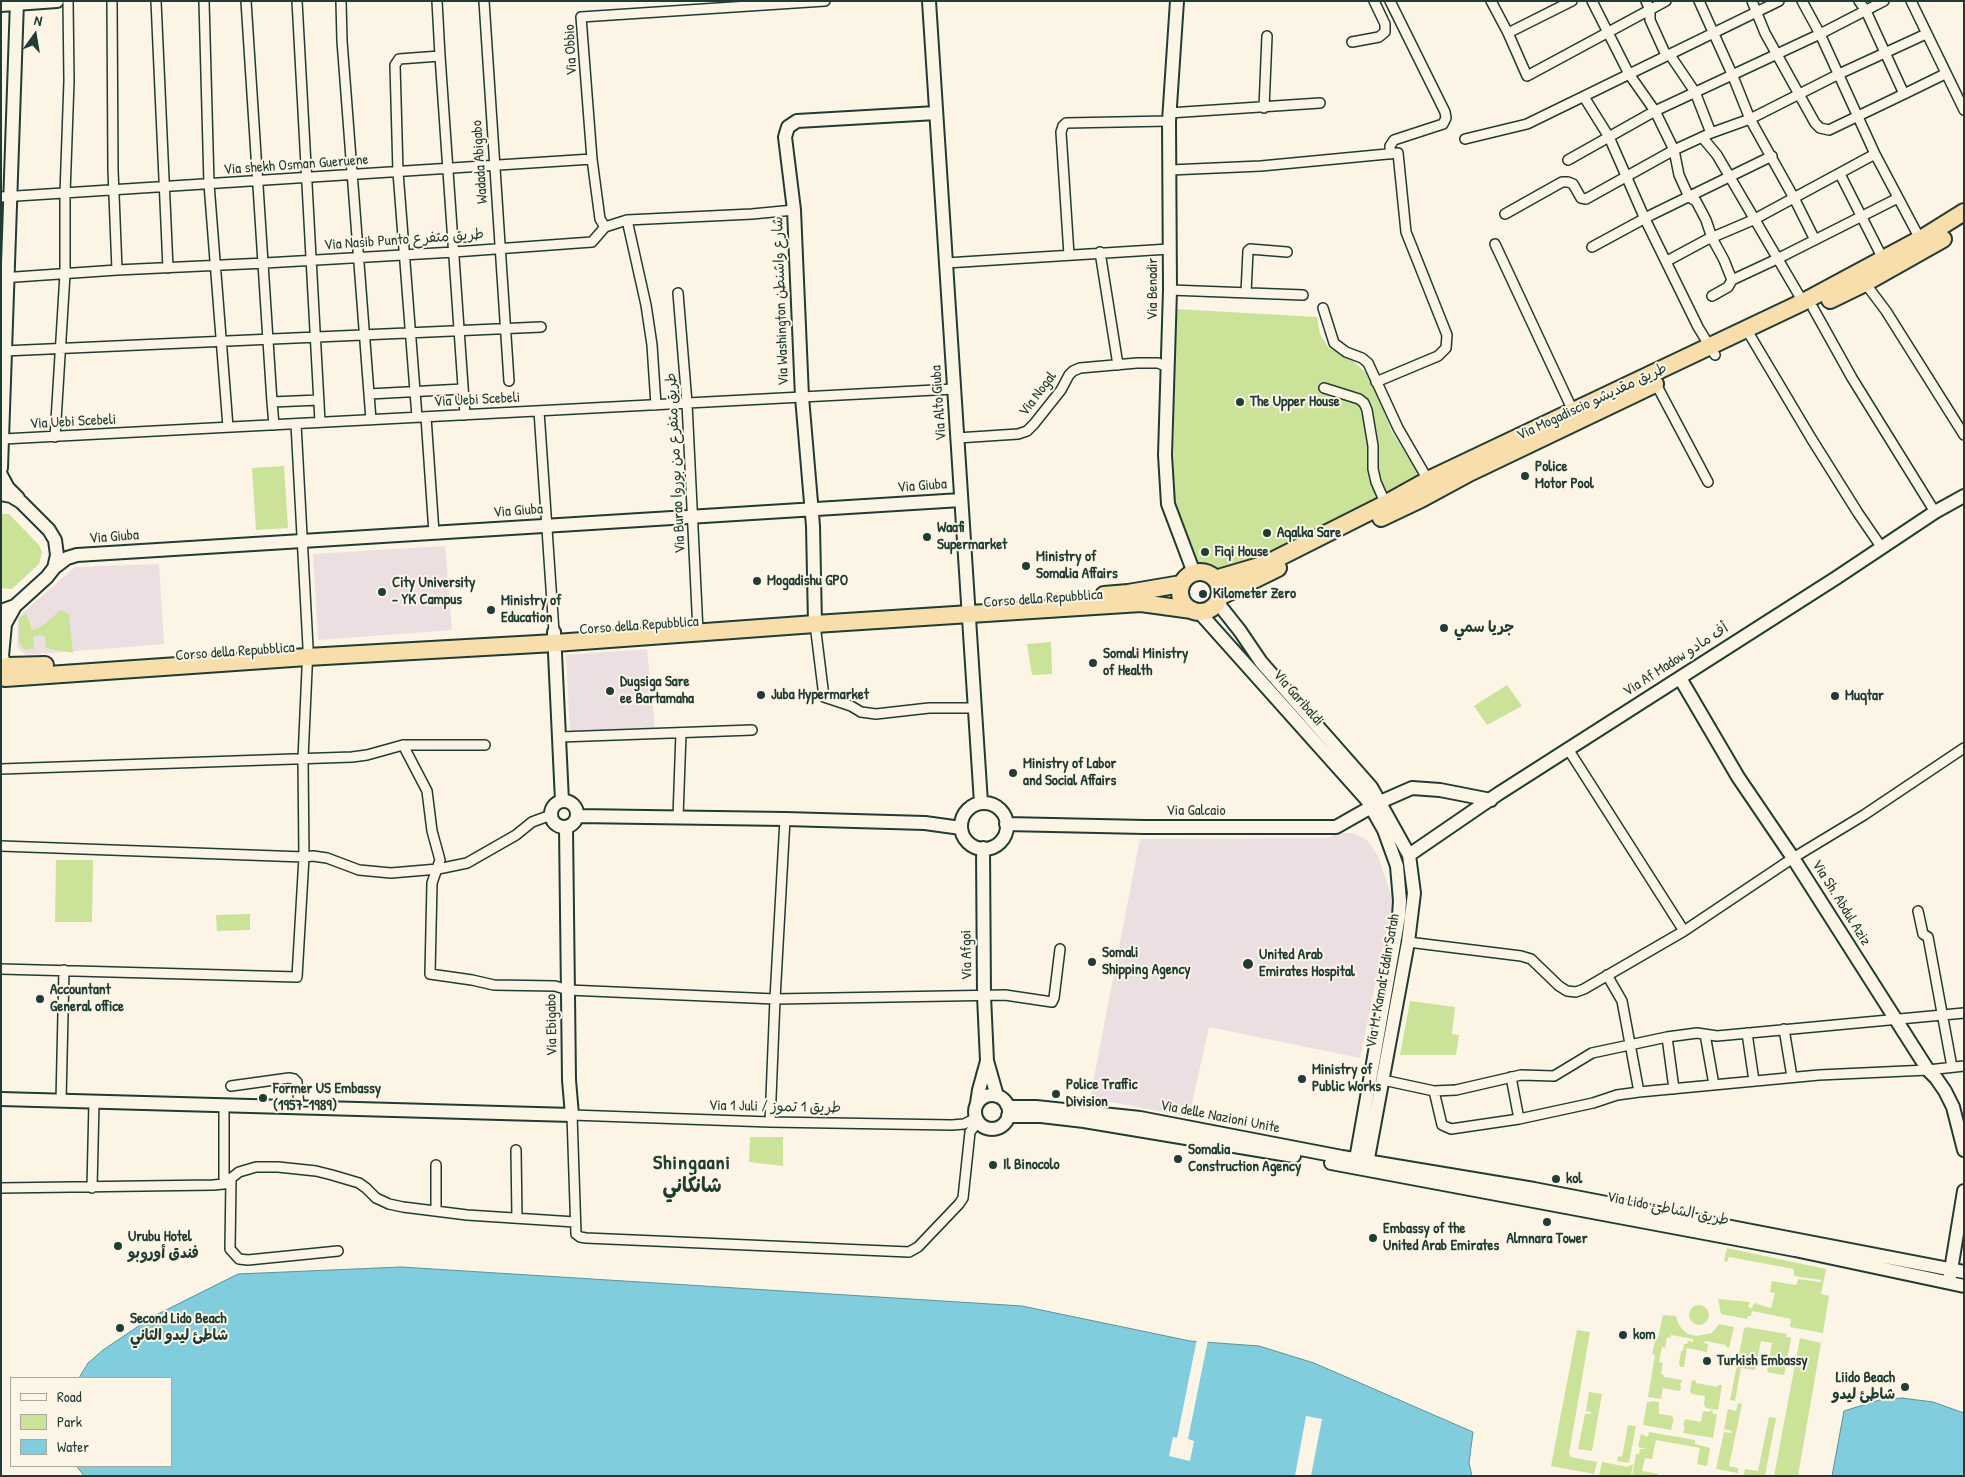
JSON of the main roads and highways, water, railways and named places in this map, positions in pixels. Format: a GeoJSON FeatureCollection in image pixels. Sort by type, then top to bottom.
{"type":"FeatureCollection","features":[{"type":"Feature","properties":{"kind":"highway","name":"Via Mogadiscio طريق مقديشو"},"geometry":{"type":"LineString","coordinates":[[1215,579],[1266,564],[1388,509],[1422,499],[1555,426],[1573,412],[1656,384],[1713,351],[1751,337],[1964,212]]}},
{"type":"Feature","properties":{"kind":"highway","name":"Via Mogadiscio طريق مقديشو"},"geometry":{"type":"LineString","coordinates":[[1218,599],[1388,509],[1428,480],[1555,426],[1808,305],[1865,283],[1964,226]]}},
{"type":"Feature","properties":{"kind":"highway"},"geometry":{"type":"LineString","coordinates":[[4,670],[555,638],[815,618],[968,610],[1141,604],[1195,611],[1209,609],[1218,599],[1218,584],[1215,579],[1205,573],[1188,578],[1180,596],[1186,607],[1195,611]]}},
{"type":"Feature","properties":{"kind":"highway","name":"Corso della Repubblica"},"geometry":{"type":"LineString","coordinates":[[968,610],[1128,593],[1188,578]]}},
{"type":"Feature","properties":{"kind":"water"},"geometry":{"type":"Polygon","coordinates":[[[401,1267],[1022,1306],[1190,1341],[1259,1346],[1314,1363],[1473,1432],[1469,1463],[1472,1476],[84,1476],[78,1467],[172,1467],[172,1377],[80,1377],[88,1363],[103,1350],[152,1317],[238,1274],[401,1267]]]}},
{"type":"Feature","properties":{"kind":"water"},"geometry":{"type":"Polygon","coordinates":[[[1902,1398],[1933,1402],[1964,1413],[1964,1476],[1832,1476],[1844,1411],[1879,1400],[1902,1398]]]}},
{"type":"Feature","properties":{"kind":"place","name":"The Upper House"},"geometry":{"type":"Point","coordinates":[1240,402]}},
{"type":"Feature","properties":{"kind":"place","name":"Police Motor Pool"},"geometry":{"type":"Point","coordinates":[1525,476]}},
{"type":"Feature","properties":{"kind":"place","name":"Aqalka Sare"},"geometry":{"type":"Point","coordinates":[1267,533]}},
{"type":"Feature","properties":{"kind":"place","name":"Waafi Supermarket"},"geometry":{"type":"Point","coordinates":[927,537]}},
{"type":"Feature","properties":{"kind":"place","name":"Fiqi House"},"geometry":{"type":"Point","coordinates":[1205,552]}},
{"type":"Feature","properties":{"kind":"place","name":"Ministry of Somalia Affairs"},"geometry":{"type":"Point","coordinates":[1026,566]}},
{"type":"Feature","properties":{"kind":"place","name":"Mogadishu GPO"},"geometry":{"type":"Point","coordinates":[757,581]}},
{"type":"Feature","properties":{"kind":"place","name":"City University - YK Campus"},"geometry":{"type":"Point","coordinates":[382,592]}},
{"type":"Feature","properties":{"kind":"place","name":"Kilometer Zero"},"geometry":{"type":"Point","coordinates":[1203,594]}},
{"type":"Feature","properties":{"kind":"place","name":"Ministry of Education"},"geometry":{"type":"Point","coordinates":[491,610]}},
{"type":"Feature","properties":{"kind":"place","name":"جريا سمي"},"geometry":{"type":"Point","coordinates":[1444,628]}},
{"type":"Feature","properties":{"kind":"place","name":"Somali Ministry of Health"},"geometry":{"type":"Point","coordinates":[1093,663]}},
{"type":"Feature","properties":{"kind":"place","name":"Dugsiga Sare ee Bartamaha"},"geometry":{"type":"Point","coordinates":[610,691]}},
{"type":"Feature","properties":{"kind":"place","name":"Juba Hypermarket"},"geometry":{"type":"Point","coordinates":[761,695]}},
{"type":"Feature","properties":{"kind":"place","name":"Muqtar"},"geometry":{"type":"Point","coordinates":[1835,696]}},
{"type":"Feature","properties":{"kind":"place","name":"Ministry of Labor and Social Affairs"},"geometry":{"type":"Point","coordinates":[1013,773]}},
{"type":"Feature","properties":{"kind":"place","name":"Somali Shipping Agency"},"geometry":{"type":"Point","coordinates":[1092,962]}},
{"type":"Feature","properties":{"kind":"place","name":"United Arab Emirates Hospital"},"geometry":{"type":"Point","coordinates":[1248,964]}},
{"type":"Feature","properties":{"kind":"place","name":"Accountant General office"},"geometry":{"type":"Point","coordinates":[40,999]}},
{"type":"Feature","properties":{"kind":"place","name":"Ministry of Public Works"},"geometry":{"type":"Point","coordinates":[1302,1079]}},
{"type":"Feature","properties":{"kind":"place","name":"Police Traffic Division"},"geometry":{"type":"Point","coordinates":[1056,1094]}},
{"type":"Feature","properties":{"kind":"place","name":"Former US Embassy (1957-1989)"},"geometry":{"type":"Point","coordinates":[263,1098]}},
{"type":"Feature","properties":{"kind":"place","name":"Somalia Construction Agency"},"geometry":{"type":"Point","coordinates":[1178,1159]}},
{"type":"Feature","properties":{"kind":"place","name":"Il Binocolo"},"geometry":{"type":"Point","coordinates":[993,1165]}},
{"type":"Feature","properties":{"kind":"place","name":"kol"},"geometry":{"type":"Point","coordinates":[1556,1179]}},
{"type":"Feature","properties":{"kind":"place","name":"Almnara Tower"},"geometry":{"type":"Point","coordinates":[1547,1222]}},
{"type":"Feature","properties":{"kind":"place","name":"Embassy of the United Arab Emirates"},"geometry":{"type":"Point","coordinates":[1373,1238]}},
{"type":"Feature","properties":{"kind":"place","name":"Urubu Hotel فندق أوروبو"},"geometry":{"type":"Point","coordinates":[118,1246]}},
{"type":"Feature","properties":{"kind":"place","name":"Second Lido Beach شاطئ ليدو الثاني"},"geometry":{"type":"Point","coordinates":[120,1328]}},
{"type":"Feature","properties":{"kind":"place","name":"kom"},"geometry":{"type":"Point","coordinates":[1623,1335]}},
{"type":"Feature","properties":{"kind":"place","name":"Turkish Embassy"},"geometry":{"type":"Point","coordinates":[1707,1361]}},
{"type":"Feature","properties":{"kind":"place","name":"Liido Beach شاطئ ليدو"},"geometry":{"type":"Point","coordinates":[1905,1387]}},
{"type":"Feature","properties":{"kind":"district","name":"Shingaani شانكاني"},"geometry":{"type":"Point","coordinates":[692,1176]}}]}
